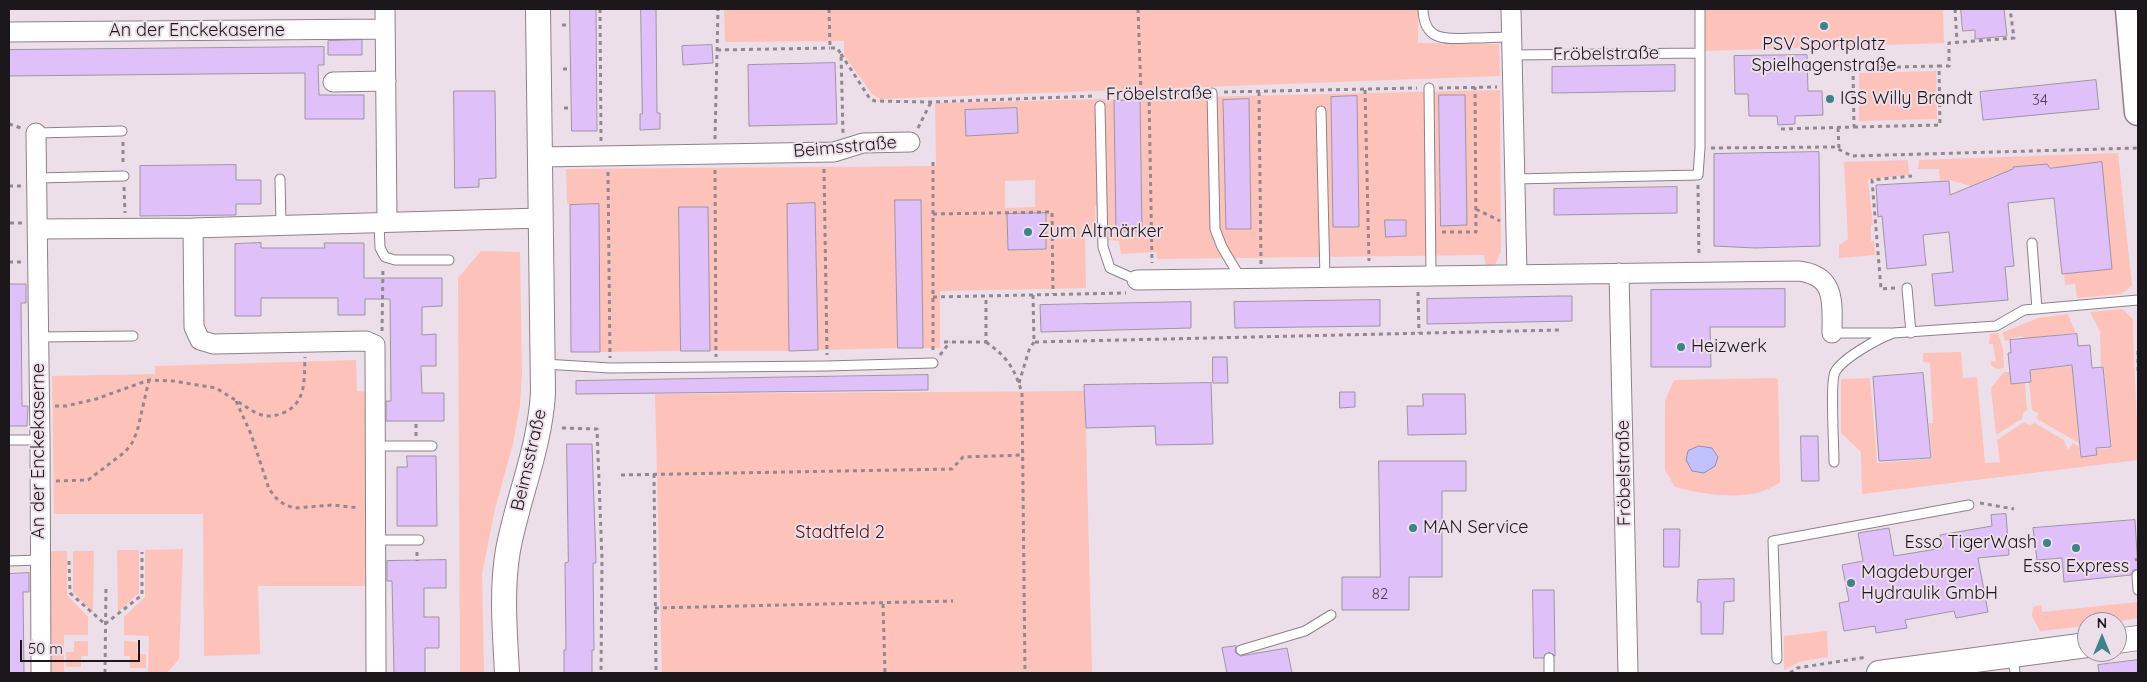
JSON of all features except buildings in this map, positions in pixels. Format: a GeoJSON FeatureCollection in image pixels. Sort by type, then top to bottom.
{"type":"FeatureCollection","features":[{"type":"Feature","properties":{"kind":"main road"},"geometry":{"type":"LineString","coordinates":[[2129,9],[2138,112]]}},
{"type":"Feature","properties":{"kind":"street"},"geometry":{"type":"LineString","coordinates":[[383,221],[386,81],[385,9]]}},
{"type":"Feature","properties":{"kind":"street","name":"Beimsstraße"},"geometry":{"type":"LineString","coordinates":[[507,673],[504,619],[508,552],[541,419],[544,364],[538,9]]}},
{"type":"Feature","properties":{"kind":"street"},"geometry":{"type":"LineString","coordinates":[[1511,9],[1517,276]]}},
{"type":"Feature","properties":{"kind":"street","name":"An der Enckekaserne"},"geometry":{"type":"LineString","coordinates":[[9,32],[385,29]]}},
{"type":"Feature","properties":{"kind":"street"},"geometry":{"type":"LineString","coordinates":[[333,82],[386,81]]}},
{"type":"Feature","properties":{"kind":"street","name":"An der Enckekaserne"},"geometry":{"type":"LineString","coordinates":[[36,133],[41,673]]}},
{"type":"Feature","properties":{"kind":"street","name":"Beimsstraße"},"geometry":{"type":"LineString","coordinates":[[540,157],[605,161],[715,154],[834,152],[863,143],[910,142]]}},
{"type":"Feature","properties":{"kind":"street"},"geometry":{"type":"LineString","coordinates":[[37,230],[193,228],[383,221],[541,218]]}},
{"type":"Feature","properties":{"kind":"street"},"geometry":{"type":"LineString","coordinates":[[193,228],[194,327],[196,335],[200,340],[212,344],[366,341],[373,343],[376,349],[376,673]]}},
{"type":"Feature","properties":{"kind":"street"},"geometry":{"type":"LineString","coordinates":[[1145,280],[1261,280],[1793,271],[1814,274],[1825,283],[1830,294],[1832,333]]}},
{"type":"Feature","properties":{"kind":"street","name":"Fröbelstraße"},"geometry":{"type":"LineString","coordinates":[[1619,273],[1628,673]]}},
{"type":"Feature","properties":{"kind":"street"},"geometry":{"type":"LineString","coordinates":[[1879,673],[2014,664],[2077,648]]}},
{"type":"Feature","properties":{"kind":"lane","name":"Fröbelstraße"},"geometry":{"type":"LineString","coordinates":[[1423,9],[1426,25],[1431,32],[1442,38],[1512,46],[1700,53]]}},
{"type":"Feature","properties":{"kind":"lane"},"geometry":{"type":"LineString","coordinates":[[1514,179],[1698,175],[1700,148],[1700,9]]}},
{"type":"Feature","properties":{"kind":"lane"},"geometry":{"type":"LineString","coordinates":[[1425,276],[1431,232],[1429,88]]}},
{"type":"Feature","properties":{"kind":"lane"},"geometry":{"type":"LineString","coordinates":[[1212,93],[1216,230],[1222,247],[1242,280]]}},
{"type":"Feature","properties":{"kind":"lane"},"geometry":{"type":"LineString","coordinates":[[1100,106],[1103,247],[1106,260],[1110,268],[1145,280]]}},
{"type":"Feature","properties":{"kind":"lane"},"geometry":{"type":"LineString","coordinates":[[1321,111],[1325,278]]}},
{"type":"Feature","properties":{"kind":"lane"},"geometry":{"type":"LineString","coordinates":[[36,133],[122,130]]}},
{"type":"Feature","properties":{"kind":"lane"},"geometry":{"type":"LineString","coordinates":[[36,178],[124,176]]}},
{"type":"Feature","properties":{"kind":"lane"},"geometry":{"type":"LineString","coordinates":[[280,179],[281,224]]}},
{"type":"Feature","properties":{"kind":"lane"},"geometry":{"type":"LineString","coordinates":[[383,221],[380,248],[385,257],[395,260],[450,260]]}},
{"type":"Feature","properties":{"kind":"lane"},"geometry":{"type":"LineString","coordinates":[[2032,243],[2037,309]]}},
{"type":"Feature","properties":{"kind":"lane"},"geometry":{"type":"LineString","coordinates":[[1907,288],[1911,333]]}},
{"type":"Feature","properties":{"kind":"lane"},"geometry":{"type":"LineString","coordinates":[[1832,333],[1911,333],[1996,326],[2020,312],[2138,300]]}},
{"type":"Feature","properties":{"kind":"lane"},"geometry":{"type":"LineString","coordinates":[[1834,462],[1835,373],[1844,362],[1893,333]]}},
{"type":"Feature","properties":{"kind":"lane"},"geometry":{"type":"LineString","coordinates":[[38,337],[133,336]]}},
{"type":"Feature","properties":{"kind":"lane"},"geometry":{"type":"LineString","coordinates":[[544,364],[610,368],[933,363]]}},
{"type":"Feature","properties":{"kind":"lane"},"geometry":{"type":"LineString","coordinates":[[9,440],[40,440]]}},
{"type":"Feature","properties":{"kind":"lane"},"geometry":{"type":"LineString","coordinates":[[376,446],[432,446]]}},
{"type":"Feature","properties":{"kind":"lane"},"geometry":{"type":"LineString","coordinates":[[1777,659],[1773,541],[1969,505]]}},
{"type":"Feature","properties":{"kind":"lane"},"geometry":{"type":"LineString","coordinates":[[376,540],[419,540]]}},
{"type":"Feature","properties":{"kind":"lane"},"geometry":{"type":"LineString","coordinates":[[9,560],[39,560]]}},
{"type":"Feature","properties":{"kind":"lane"},"geometry":{"type":"LineString","coordinates":[[2136,574],[2138,590]]}},
{"type":"Feature","properties":{"kind":"lane"},"geometry":{"type":"LineString","coordinates":[[1240,650],[1305,632],[1331,615]]}},
{"type":"Feature","properties":{"kind":"lane"},"geometry":{"type":"LineString","coordinates":[[1549,658],[1549,672]]}},
{"type":"Feature","properties":{"kind":"path"},"geometry":{"type":"LineString","coordinates":[[600,9],[610,358]]}},
{"type":"Feature","properties":{"kind":"path"},"geometry":{"type":"LineString","coordinates":[[716,367],[715,154],[718,9]]}},
{"type":"Feature","properties":{"kind":"path"},"geometry":{"type":"LineString","coordinates":[[829,9],[830,48]]}},
{"type":"Feature","properties":{"kind":"path"},"geometry":{"type":"LineString","coordinates":[[1138,9],[1141,94]]}},
{"type":"Feature","properties":{"kind":"path"},"geometry":{"type":"LineString","coordinates":[[1955,9],[1957,42]]}},
{"type":"Feature","properties":{"kind":"path"},"geometry":{"type":"LineString","coordinates":[[1854,127],[1853,68],[1949,66],[1949,43],[2014,38],[2010,9]]}},
{"type":"Feature","properties":{"kind":"path"},"geometry":{"type":"LineString","coordinates":[[562,25],[570,25]]}},
{"type":"Feature","properties":{"kind":"path"},"geometry":{"type":"LineString","coordinates":[[717,50],[837,48],[841,54],[843,149]]}},
{"type":"Feature","properties":{"kind":"path","name":"Fröbelstraße"},"geometry":{"type":"LineString","coordinates":[[841,54],[873,101],[931,102],[1141,94],[1503,87]]}},
{"type":"Feature","properties":{"kind":"path"},"geometry":{"type":"LineString","coordinates":[[1781,129],[1940,125],[1939,66]]}},
{"type":"Feature","properties":{"kind":"path"},"geometry":{"type":"LineString","coordinates":[[563,68],[571,68]]}},
{"type":"Feature","properties":{"kind":"path"},"geometry":{"type":"LineString","coordinates":[[1431,232],[1476,232],[1475,87]]}},
{"type":"Feature","properties":{"kind":"path"},"geometry":{"type":"LineString","coordinates":[[1365,90],[1369,278]]}},
{"type":"Feature","properties":{"kind":"path"},"geometry":{"type":"LineString","coordinates":[[1259,92],[1261,280]]}},
{"type":"Feature","properties":{"kind":"path"},"geometry":{"type":"LineString","coordinates":[[933,297],[1137,293],[1145,280],[1149,94]]}},
{"type":"Feature","properties":{"kind":"path"},"geometry":{"type":"LineString","coordinates":[[910,142],[931,102]]}},
{"type":"Feature","properties":{"kind":"path"},"geometry":{"type":"LineString","coordinates":[[564,108],[572,108]]}},
{"type":"Feature","properties":{"kind":"path"},"geometry":{"type":"LineString","coordinates":[[1838,128],[1839,149]]}},
{"type":"Feature","properties":{"kind":"path"},"geometry":{"type":"LineString","coordinates":[[1700,148],[1839,149],[1853,156],[2138,148]]}},
{"type":"Feature","properties":{"kind":"path"},"geometry":{"type":"LineString","coordinates":[[932,162],[933,363]]}},
{"type":"Feature","properties":{"kind":"path"},"geometry":{"type":"LineString","coordinates":[[824,163],[827,366]]}},
{"type":"Feature","properties":{"kind":"path"},"geometry":{"type":"LineString","coordinates":[[1698,175],[1700,273]]}},
{"type":"Feature","properties":{"kind":"path"},"geometry":{"type":"LineString","coordinates":[[1907,288],[1881,289],[1872,180],[1912,176]]}},
{"type":"Feature","properties":{"kind":"path"},"geometry":{"type":"LineString","coordinates":[[1476,209],[1516,229]]}},
{"type":"Feature","properties":{"kind":"path"},"geometry":{"type":"LineString","coordinates":[[933,214],[1052,212],[1053,294]]}},
{"type":"Feature","properties":{"kind":"path"},"geometry":{"type":"LineString","coordinates":[[373,343],[381,334],[385,257]]}},
{"type":"Feature","properties":{"kind":"path"},"geometry":{"type":"LineString","coordinates":[[1419,333],[1425,276]]}},
{"type":"Feature","properties":{"kind":"path"},"geometry":{"type":"LineString","coordinates":[[1019,384],[1029,350],[1034,342],[1033,295]]}},
{"type":"Feature","properties":{"kind":"path"},"geometry":{"type":"LineString","coordinates":[[986,296],[986,342]]}},
{"type":"Feature","properties":{"kind":"path"},"geometry":{"type":"LineString","coordinates":[[1034,342],[1560,330]]}},
{"type":"Feature","properties":{"kind":"path"},"geometry":{"type":"LineString","coordinates":[[40,406],[66,406],[96,399],[149,380],[173,381],[216,388],[262,416],[274,416],[285,412],[301,398],[304,388],[305,342]]}},
{"type":"Feature","properties":{"kind":"path"},"geometry":{"type":"LineString","coordinates":[[944,342],[986,342],[1004,355],[1013,368],[1022,393],[1025,673]]}},
{"type":"Feature","properties":{"kind":"path"},"geometry":{"type":"LineString","coordinates":[[2138,351],[2138,374]]}},
{"type":"Feature","properties":{"kind":"path"},"geometry":{"type":"LineString","coordinates":[[40,481],[85,481],[125,452],[137,432],[149,380]]}},
{"type":"Feature","properties":{"kind":"path"},"geometry":{"type":"LineString","coordinates":[[236,401],[251,434],[269,489],[285,505],[295,508],[333,505],[376,512]]}},
{"type":"Feature","properties":{"kind":"path"},"geometry":{"type":"LineString","coordinates":[[562,428],[597,429],[602,559],[601,673]]}},
{"type":"Feature","properties":{"kind":"path"},"geometry":{"type":"LineString","coordinates":[[621,475],[952,469],[963,458],[1023,455]]}},
{"type":"Feature","properties":{"kind":"path"},"geometry":{"type":"LineString","coordinates":[[654,474],[656,673]]}},
{"type":"Feature","properties":{"kind":"path"},"geometry":{"type":"LineString","coordinates":[[1969,505],[1983,502],[2014,509]]}},
{"type":"Feature","properties":{"kind":"path"},"geometry":{"type":"LineString","coordinates":[[106,624],[142,595],[142,552]]}},
{"type":"Feature","properties":{"kind":"path"},"geometry":{"type":"LineString","coordinates":[[69,561],[70,593],[106,624]]}},
{"type":"Feature","properties":{"kind":"path"},"geometry":{"type":"LineString","coordinates":[[105,673],[106,588]]}},
{"type":"Feature","properties":{"kind":"path"},"geometry":{"type":"LineString","coordinates":[[655,608],[953,601]]}},
{"type":"Feature","properties":{"kind":"path"},"geometry":{"type":"LineString","coordinates":[[883,604],[885,673]]}},
{"type":"Feature","properties":{"kind":"green space"},"geometry":{"type":"Polygon","coordinates":[[[724,9],[1418,9],[1418,43],[1499,44],[1500,76],[880,99],[872,94],[844,55],[844,41],[725,42],[724,9]]]}},
{"type":"Feature","properties":{"kind":"green space","name":"PSV Sportplatz Spielhagenstraße"},"geometry":{"type":"Polygon","coordinates":[[[1704,9],[1943,9],[1944,43],[1705,51],[1704,9]]]}},
{"type":"Feature","properties":{"kind":"green space"},"geometry":{"type":"Polygon","coordinates":[[[1936,71],[1937,119],[1859,121],[1859,73],[1936,71]]]}},
{"type":"Feature","properties":{"kind":"green space"},"geometry":{"type":"Polygon","coordinates":[[[1500,90],[1501,251],[1494,267],[1486,267],[1484,255],[1157,259],[1156,252],[1121,254],[1119,241],[1107,240],[1107,207],[1095,206],[1096,236],[1085,236],[1086,288],[940,291],[940,348],[923,348],[921,201],[895,201],[898,348],[818,350],[815,204],[787,204],[789,351],[710,351],[708,207],[679,207],[681,351],[600,352],[599,205],[567,204],[566,169],[936,166],[935,103],[1500,90]],[[1465,95],[1439,96],[1441,226],[1466,225],[1465,95]],[[1357,96],[1331,97],[1333,227],[1359,227],[1357,96]],[[1248,99],[1223,100],[1226,229],[1251,229],[1248,99]],[[1140,100],[1114,101],[1116,231],[1142,231],[1140,100]],[[1017,108],[965,110],[966,135],[1018,133],[1017,108]],[[1035,180],[1005,181],[1005,208],[1035,207],[1035,180]],[[1046,213],[1007,214],[1008,250],[1046,249],[1046,213]]]}},
{"type":"Feature","properties":{"kind":"green space"},"geometry":{"type":"Polygon","coordinates":[[[2118,153],[2132,286],[2121,294],[2077,298],[2075,284],[2065,285],[2064,274],[2112,269],[2102,162],[2050,168],[2047,164],[2012,167],[2013,182],[2000,183],[1996,175],[1971,186],[1949,180],[1940,181],[1939,169],[1918,169],[1919,160],[2118,153]]]}},
{"type":"Feature","properties":{"kind":"green space"},"geometry":{"type":"Polygon","coordinates":[[[1908,160],[1909,175],[1868,179],[1873,225],[1871,225],[1871,241],[1874,241],[1875,255],[1839,258],[1839,245],[1848,239],[1844,162],[1908,160]]]}},
{"type":"Feature","properties":{"kind":"green space"},"geometry":{"type":"Polygon","coordinates":[[[481,251],[520,252],[522,373],[520,405],[513,444],[495,509],[482,574],[484,673],[460,673],[458,278],[481,251]]]}},
{"type":"Feature","properties":{"kind":"green space"},"geometry":{"type":"Polygon","coordinates":[[[2122,309],[2133,319],[2138,460],[1862,494],[1861,452],[1841,433],[1841,379],[1870,378],[1877,463],[1932,459],[1929,423],[1933,423],[1930,363],[1923,362],[1923,353],[1961,352],[1963,378],[1977,377],[1985,463],[2000,462],[1997,440],[2024,422],[2029,425],[2035,423],[2064,440],[2068,450],[2073,443],[2079,446],[2080,457],[2097,456],[2097,449],[2112,448],[2104,367],[2101,366],[2100,331],[2090,312],[2122,309]]]}},
{"type":"Feature","properties":{"kind":"green space"},"geometry":{"type":"Polygon","coordinates":[[[2068,314],[2076,333],[2024,339],[2023,336],[2005,341],[2002,333],[2038,318],[2068,314]]]}},
{"type":"Feature","properties":{"kind":"green space"},"geometry":{"type":"Polygon","coordinates":[[[1998,333],[2003,349],[2004,368],[1997,369],[1991,365],[1991,361],[1996,362],[1993,344],[1989,344],[1990,334],[1998,333]]]}},
{"type":"Feature","properties":{"kind":"green space"},"geometry":{"type":"Polygon","coordinates":[[[356,360],[357,391],[367,392],[365,586],[258,586],[260,654],[204,656],[203,514],[54,514],[52,376],[155,374],[155,366],[356,360]]]}},
{"type":"Feature","properties":{"kind":"green space"},"geometry":{"type":"Polygon","coordinates":[[[2072,366],[2079,443],[2037,419],[2038,413],[2032,410],[2029,382],[2032,382],[2030,370],[2072,366]]]}},
{"type":"Feature","properties":{"kind":"green space"},"geometry":{"type":"Polygon","coordinates":[[[2004,372],[2010,372],[2011,384],[2025,383],[2027,410],[2023,413],[2022,419],[1996,435],[1991,388],[2004,372]]]}},
{"type":"Feature","properties":{"kind":"green space"},"geometry":{"type":"Polygon","coordinates":[[[1775,378],[1778,380],[1780,482],[1769,489],[1743,495],[1700,493],[1675,487],[1665,470],[1665,401],[1674,380],[1775,378]]]}},
{"type":"Feature","properties":{"kind":"green space","name":"Stadtfeld 2"},"geometry":{"type":"Polygon","coordinates":[[[1085,391],[1092,673],[662,673],[655,394],[1085,391]]]}},
{"type":"Feature","properties":{"kind":"green space"},"geometry":{"type":"Polygon","coordinates":[[[183,549],[179,659],[167,673],[148,673],[149,636],[124,635],[124,617],[145,597],[145,550],[183,549]]]}},
{"type":"Feature","properties":{"kind":"green space"},"geometry":{"type":"Polygon","coordinates":[[[117,550],[139,550],[139,593],[118,612],[117,550]]]}},
{"type":"Feature","properties":{"kind":"green space"},"geometry":{"type":"Polygon","coordinates":[[[46,551],[67,551],[67,595],[88,617],[88,635],[64,635],[64,672],[47,672],[46,551]]]}},
{"type":"Feature","properties":{"kind":"green space"},"geometry":{"type":"Polygon","coordinates":[[[73,551],[94,551],[93,613],[73,592],[73,551]]]}},
{"type":"Feature","properties":{"kind":"green space"},"geometry":{"type":"Polygon","coordinates":[[[2138,602],[2138,618],[2127,620],[2127,612],[2077,612],[2077,627],[2040,631],[2032,616],[2033,607],[2042,605],[2042,612],[2138,602]]]}},
{"type":"Feature","properties":{"kind":"green space"},"geometry":{"type":"Polygon","coordinates":[[[1827,631],[1828,657],[1799,662],[1784,670],[1784,636],[1827,631]]]}},
{"type":"Feature","properties":{"kind":"green space"},"geometry":{"type":"Polygon","coordinates":[[[74,641],[88,641],[88,656],[81,656],[81,667],[66,667],[66,652],[74,652],[74,641]]]}},
{"type":"Feature","properties":{"kind":"green space"},"geometry":{"type":"Polygon","coordinates":[[[124,641],[137,642],[137,654],[146,654],[146,668],[130,668],[130,656],[124,656],[124,641]]]}},
{"type":"Feature","properties":{"kind":"water"},"geometry":{"type":"Polygon","coordinates":[[[1699,446],[1712,448],[1718,457],[1715,466],[1704,473],[1692,471],[1686,460],[1688,451],[1699,446]]]}},
{"type":"Feature","properties":{"kind":"place","name":"PSV Sportplatz Spielhagenstraße"},"geometry":{"type":"Point","coordinates":[1824,26]}},
{"type":"Feature","properties":{"kind":"place","name":"IGS Willy Brandt"},"geometry":{"type":"Point","coordinates":[1830,99]}},
{"type":"Feature","properties":{"kind":"place","name":"Zum Altmärker"},"geometry":{"type":"Point","coordinates":[1028,232]}},
{"type":"Feature","properties":{"kind":"place","name":"Heizwerk"},"geometry":{"type":"Point","coordinates":[1681,347]}},
{"type":"Feature","properties":{"kind":"place","name":"MAN Service"},"geometry":{"type":"Point","coordinates":[1413,528]}},
{"type":"Feature","properties":{"kind":"place","name":"Esso TigerWash"},"geometry":{"type":"Point","coordinates":[2047,543]}},
{"type":"Feature","properties":{"kind":"place","name":"Esso Express"},"geometry":{"type":"Point","coordinates":[2076,548]}},
{"type":"Feature","properties":{"kind":"place","name":"Magdeburger Hydraulik GmbH"},"geometry":{"type":"Point","coordinates":[1851,583]}}]}
